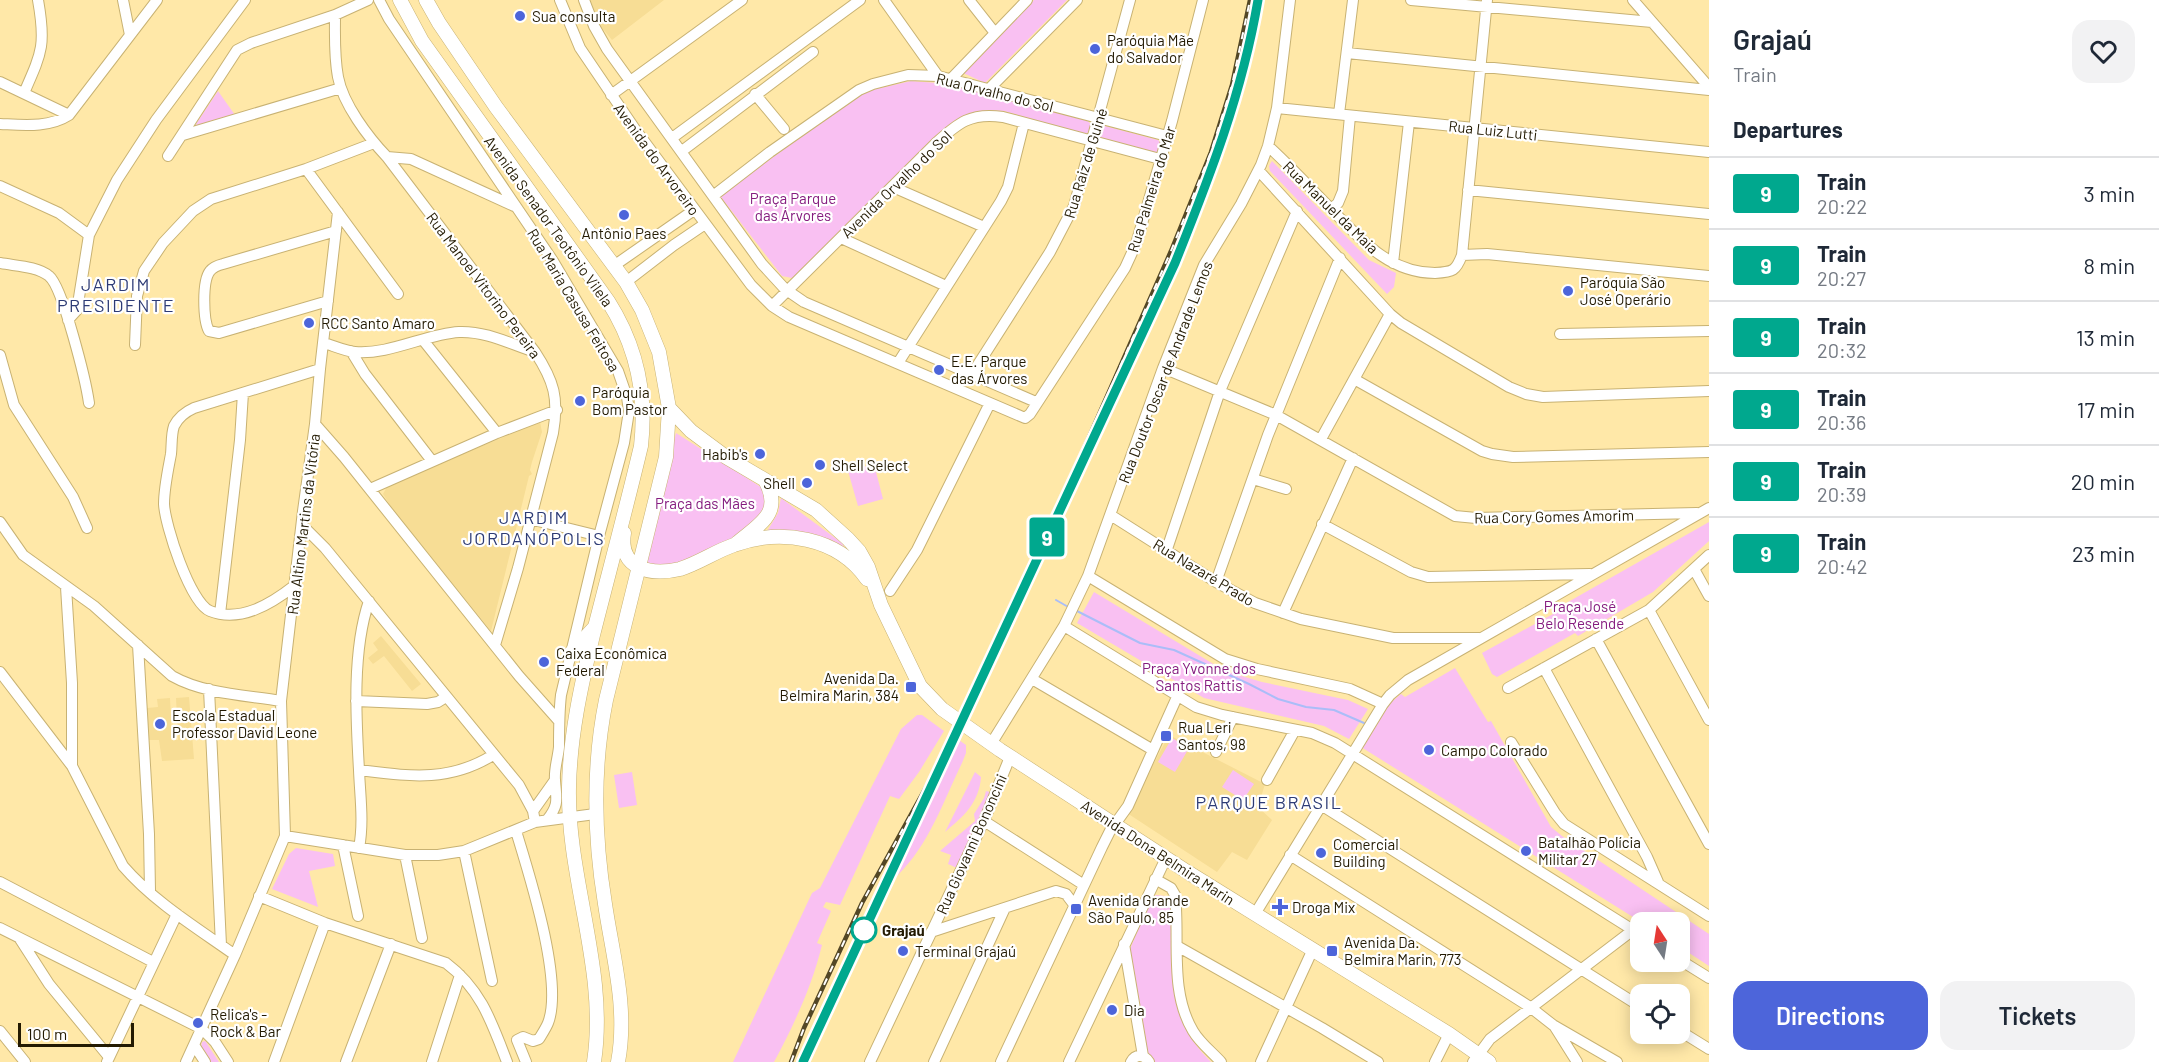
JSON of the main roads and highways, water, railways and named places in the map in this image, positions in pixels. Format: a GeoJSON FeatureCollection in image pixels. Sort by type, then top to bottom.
{"type":"FeatureCollection","features":[{"type":"Feature","properties":{"kind":"main road","name":"Avenida Senador Teotônio Vilela"},"geometry":{"type":"LineString","coordinates":[[400,0],[422,41],[536,203],[600,289],[621,323],[639,374],[644,426],[641,446],[579,693],[572,737],[570,819],[577,883],[596,990],[598,1036],[594,1062]]}},
{"type":"Feature","properties":{"kind":"main road","name":"Avenida Senador Teotônio Vilela"},"geometry":{"type":"LineString","coordinates":[[426,0],[496,107],[626,282],[655,338],[664,374],[669,408],[666,457],[637,567],[601,725],[595,785],[599,866],[622,1001],[618,1062]]}},
{"type":"Feature","properties":{"kind":"main road","name":"Avenida Dona Belmira Marin"},"geometry":{"type":"LineString","coordinates":[[669,408],[691,431],[726,457],[816,510],[859,551],[883,592],[911,669],[929,697],[942,709],[1010,757],[1166,858],[1449,1034],[1480,1059]]}},
{"type":"Feature","properties":{"kind":"main road"},"geometry":{"type":"LineString","coordinates":[[736,544],[763,520],[771,509],[773,498],[765,479]]}},
{"type":"Feature","properties":{"kind":"main road"},"geometry":{"type":"LineString","coordinates":[[630,490],[631,506],[623,548],[627,558],[637,567]]}},
{"type":"Feature","properties":{"kind":"main road","name":"Avenida Dona Belmira Marin"},"geometry":{"type":"LineString","coordinates":[[637,567],[664,571],[679,569],[736,544],[779,537],[825,545],[842,554],[883,592]]}},
{"type":"Feature","properties":{"kind":"main road"},"geometry":{"type":"LineString","coordinates":[[571,653],[596,626]]}},
{"type":"Feature","properties":{"kind":"waterway"},"geometry":{"type":"LineString","coordinates":[[1056,600],[1070,608]]}},
{"type":"Feature","properties":{"kind":"waterway"},"geometry":{"type":"LineString","coordinates":[[1075,610],[1140,643],[1174,650],[1278,699],[1306,707],[1334,710],[1364,723]]}},
{"type":"Feature","properties":{"kind":"railway"},"geometry":{"type":"LineString","coordinates":[[791,1062],[804,1028],[862,903],[930,780],[1082,453],[1171,251],[1211,152],[1232,85],[1250,0]]}},
{"type":"Feature","properties":{"kind":"railway"},"geometry":{"type":"LineString","coordinates":[[803,1062],[917,817]]}},
{"type":"Feature","properties":{"kind":"train","name":"9"},"geometry":{"type":"LineString","coordinates":[[803,1062],[1175,263],[1214,163],[1240,84],[1258,0]]}},
{"type":"Feature","properties":{"kind":"place","name":"Sua consulta"},"geometry":{"type":"Point","coordinates":[520,16]}},
{"type":"Feature","properties":{"kind":"place","name":"Paróquia Mãe do Salvador"},"geometry":{"type":"Point","coordinates":[1095,49]}},
{"type":"Feature","properties":{"kind":"place","name":"Antônio Paes"},"geometry":{"type":"Point","coordinates":[624,215]}},
{"type":"Feature","properties":{"kind":"place","name":"Paróquia São José Operário"},"geometry":{"type":"Point","coordinates":[1568,291]}},
{"type":"Feature","properties":{"kind":"place","name":"RCC Santo Amaro"},"geometry":{"type":"Point","coordinates":[309,323]}},
{"type":"Feature","properties":{"kind":"place","name":"E.E. Parque das Árvores"},"geometry":{"type":"Point","coordinates":[939,370]}},
{"type":"Feature","properties":{"kind":"place","name":"Paróquia Bom Pastor"},"geometry":{"type":"Point","coordinates":[580,401]}},
{"type":"Feature","properties":{"kind":"place","name":"Habib's"},"geometry":{"type":"Point","coordinates":[760,454]}},
{"type":"Feature","properties":{"kind":"place","name":"Shell Select"},"geometry":{"type":"Point","coordinates":[820,465]}},
{"type":"Feature","properties":{"kind":"place","name":"Shell"},"geometry":{"type":"Point","coordinates":[807,483]}},
{"type":"Feature","properties":{"kind":"place","name":"Caixa Econômica Federal"},"geometry":{"type":"Point","coordinates":[544,662]}},
{"type":"Feature","properties":{"kind":"place","name":"Avenida Da. Belmira Marin, 384"},"geometry":{"type":"Point","coordinates":[911,687]}},
{"type":"Feature","properties":{"kind":"place","name":"Escola Estadual Professor David Leone"},"geometry":{"type":"Point","coordinates":[160,724]}},
{"type":"Feature","properties":{"kind":"place","name":"Rua Leri Santos, 98"},"geometry":{"type":"Point","coordinates":[1166,736]}},
{"type":"Feature","properties":{"kind":"place","name":"Campo Colorado"},"geometry":{"type":"Point","coordinates":[1429,750]}},
{"type":"Feature","properties":{"kind":"place","name":"Batalhão Polícia Militar 27"},"geometry":{"type":"Point","coordinates":[1526,851]}},
{"type":"Feature","properties":{"kind":"place","name":"Comercial Building"},"geometry":{"type":"Point","coordinates":[1321,853]}},
{"type":"Feature","properties":{"kind":"place","name":"Droga Mix"},"geometry":{"type":"Point","coordinates":[1280,907]}},
{"type":"Feature","properties":{"kind":"place","name":"Avenida Grande São Paulo, 85"},"geometry":{"type":"Point","coordinates":[1076,909]}},
{"type":"Feature","properties":{"kind":"place","name":"Grajaú"},"geometry":{"type":"Point","coordinates":[864,930]}},
{"type":"Feature","properties":{"kind":"place","name":"Terminal Grajaú"},"geometry":{"type":"Point","coordinates":[903,951]}},
{"type":"Feature","properties":{"kind":"place","name":"Avenida Da. Belmira Marin, 773"},"geometry":{"type":"Point","coordinates":[1332,951]}},
{"type":"Feature","properties":{"kind":"place","name":"Dia"},"geometry":{"type":"Point","coordinates":[1112,1010]}},
{"type":"Feature","properties":{"kind":"place","name":"Relica's - Rock & Bar"},"geometry":{"type":"Point","coordinates":[198,1023]}},
{"type":"Feature","properties":{"kind":"district","name":"JARDIM PRESIDENTE"},"geometry":{"type":"Point","coordinates":[116,294]}},
{"type":"Feature","properties":{"kind":"district","name":"JARDIM JORDANÓPOLIS"},"geometry":{"type":"Point","coordinates":[534,527]}},
{"type":"Feature","properties":{"kind":"district","name":"PARQUE BRASIL"},"geometry":{"type":"Point","coordinates":[1269,802]}},
{"type":"Feature","properties":{"kind":"park label","name":"Praça Parque das Árvores"},"geometry":{"type":"Point","coordinates":[793,206]}},
{"type":"Feature","properties":{"kind":"park label","name":"Praça das Mães"},"geometry":{"type":"Point","coordinates":[705,503]}},
{"type":"Feature","properties":{"kind":"park label","name":"Praça José Belo Resende"},"geometry":{"type":"Point","coordinates":[1580,614]}},
{"type":"Feature","properties":{"kind":"park label","name":"Praça Yvonne dos Santos Rattis"},"geometry":{"type":"Point","coordinates":[1199,676]}}]}
